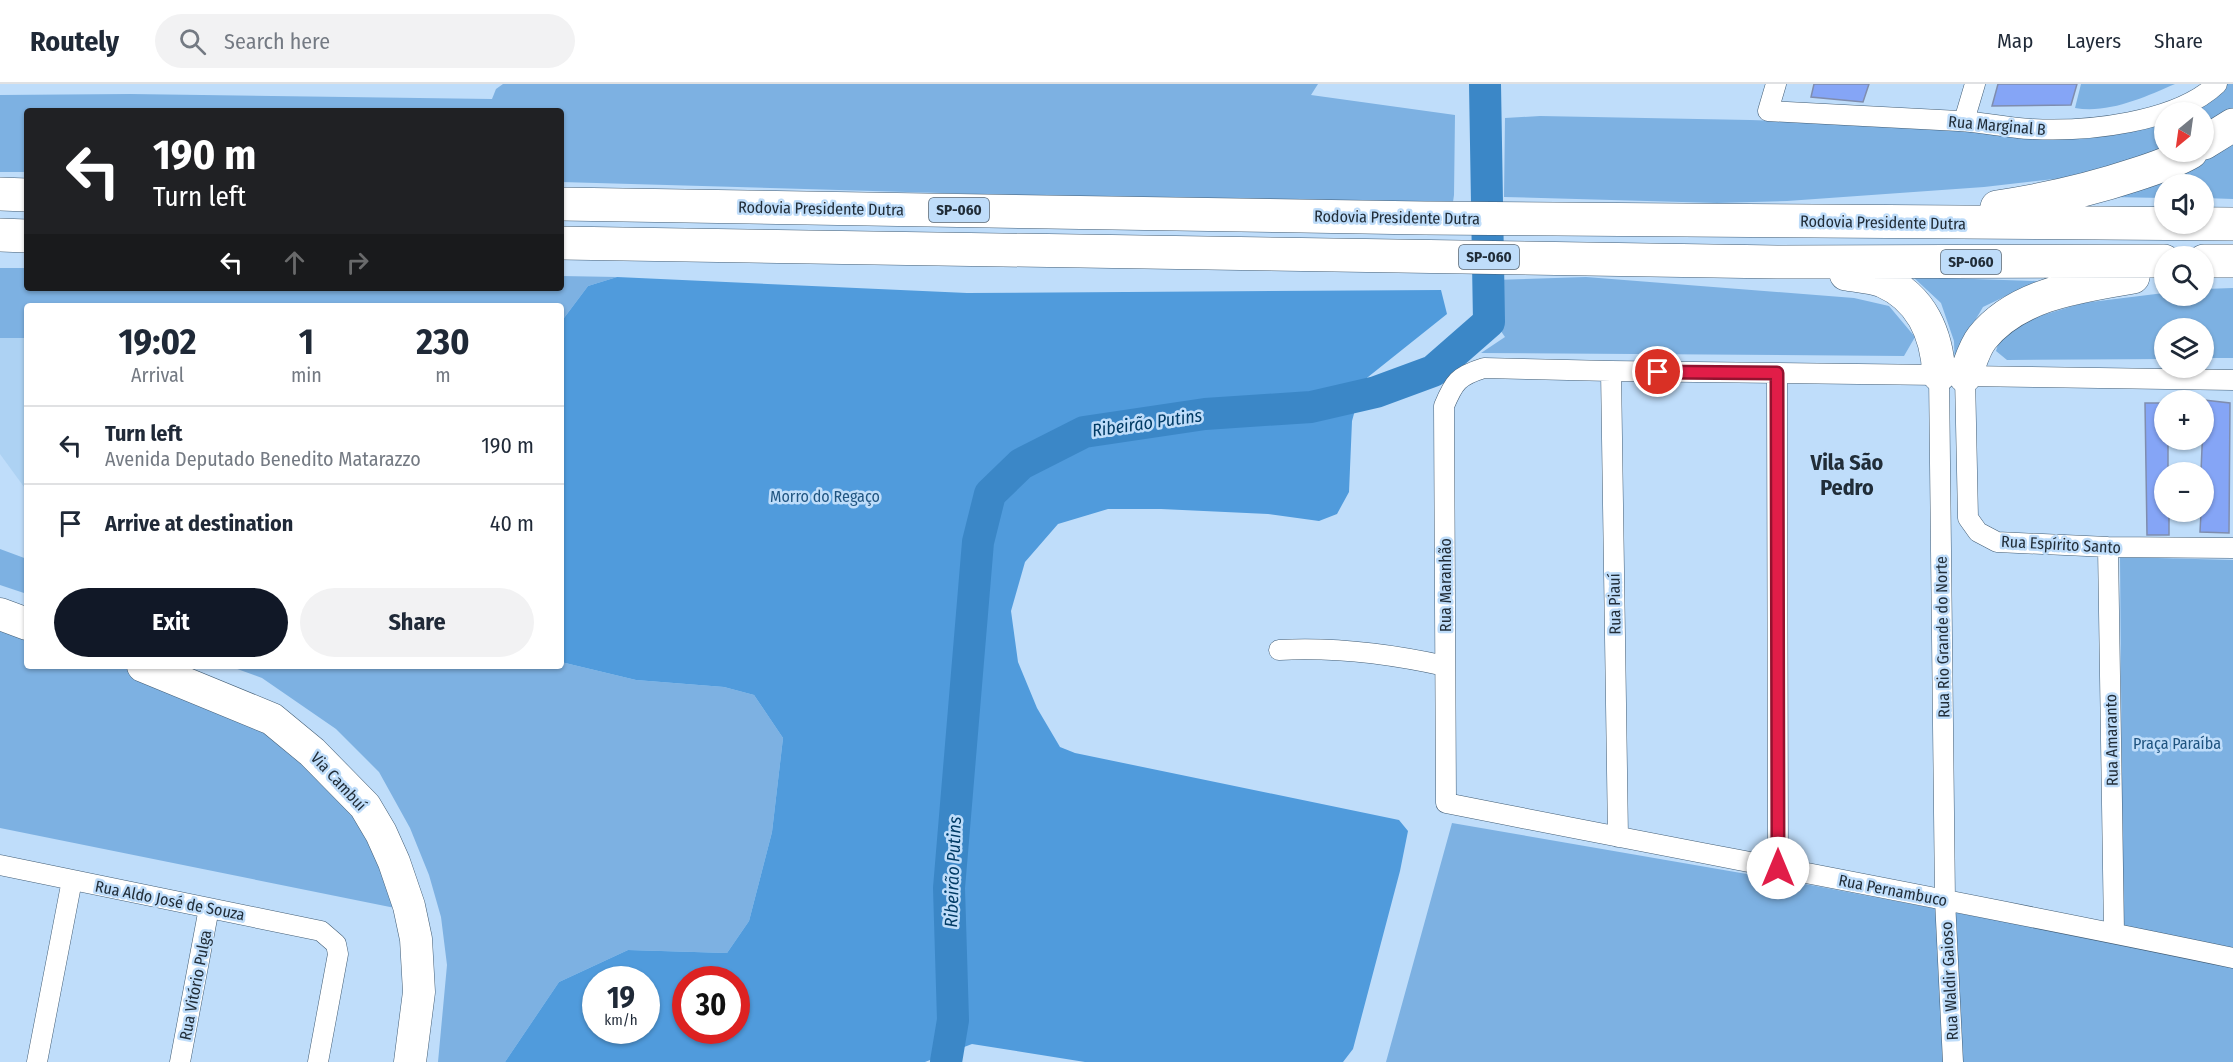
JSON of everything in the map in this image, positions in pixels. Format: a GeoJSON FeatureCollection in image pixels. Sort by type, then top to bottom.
{"type":"FeatureCollection","features":[{"type":"Feature","properties":{"kind":"highway"},"geometry":{"type":"LineString","coordinates":[[2214,137],[2233,125]]}},
{"type":"Feature","properties":{"kind":"highway"},"geometry":{"type":"LineString","coordinates":[[1894,222],[2049,199],[2106,184],[2167,162]]}},
{"type":"Feature","properties":{"kind":"highway"},"geometry":{"type":"LineString","coordinates":[[0,194],[24,195]]}},
{"type":"Feature","properties":{"kind":"highway","name":"Rodovia Presidente Dutra"},"geometry":{"type":"LineString","coordinates":[[564,204],[1424,218],[2233,224]]}},
{"type":"Feature","properties":{"kind":"highway"},"geometry":{"type":"LineString","coordinates":[[0,235],[24,236]]}},
{"type":"Feature","properties":{"kind":"highway","name":"SP-060"},"geometry":{"type":"LineString","coordinates":[[564,243],[1777,262],[2154,261]]}},
{"type":"Feature","properties":{"kind":"highway"},"geometry":{"type":"LineString","coordinates":[[1777,262],[1882,280],[1907,294],[1928,322],[1938,354],[1952,376],[1980,339],[2006,314],[2041,298],[2085,285],[2154,273]]}},
{"type":"Feature","properties":{"kind":"main road"},"geometry":{"type":"LineString","coordinates":[[0,614],[24,623]]}},
{"type":"Feature","properties":{"kind":"main road","name":"Via Cambuí"},"geometry":{"type":"LineString","coordinates":[[150,669],[272,719],[312,752],[365,806],[394,862],[409,906],[416,939],[419,992],[410,1062]]}},
{"type":"Feature","properties":{"kind":"street","name":"Rua Marginal B"},"geometry":{"type":"LineString","coordinates":[[1776,84],[1768,111],[1964,121],[2030,129],[2071,129],[2127,124],[2171,111],[2210,91],[2217,84]]}},
{"type":"Feature","properties":{"kind":"street"},"geometry":{"type":"LineString","coordinates":[[1964,121],[1975,84]]}},
{"type":"Feature","properties":{"kind":"street","name":"Rua Maranhão"},"geometry":{"type":"LineString","coordinates":[[1446,803],[1444,406],[1453,385],[1465,374],[1484,368],[1611,371]]}},
{"type":"Feature","properties":{"kind":"street"},"geometry":{"type":"LineString","coordinates":[[1611,371],[2233,380]]}},
{"type":"Feature","properties":{"kind":"street","name":"Rua Piauí"},"geometry":{"type":"LineString","coordinates":[[1611,371],[1618,837]]}},
{"type":"Feature","properties":{"kind":"street"},"geometry":{"type":"LineString","coordinates":[[1777,373],[1778,868]]}},
{"type":"Feature","properties":{"kind":"street","name":"Rua Espírito Santo"},"geometry":{"type":"LineString","coordinates":[[1952,376],[1968,518],[1978,532],[1997,542],[2108,547],[2233,548]]}},
{"type":"Feature","properties":{"kind":"street","name":"Rua Rio Grande do Norte"},"geometry":{"type":"LineString","coordinates":[[1945,900],[1952,376]]}},
{"type":"Feature","properties":{"kind":"street","name":"Rua Amaranto"},"geometry":{"type":"LineString","coordinates":[[2108,547],[2114,932]]}},
{"type":"Feature","properties":{"kind":"street"},"geometry":{"type":"LineString","coordinates":[[1279,650],[1300,648],[1385,653],[1445,666]]}},
{"type":"Feature","properties":{"kind":"street","name":"Rua Pernambuco"},"geometry":{"type":"LineString","coordinates":[[1446,803],[2114,932],[2233,958]]}},
{"type":"Feature","properties":{"kind":"street","name":"Rua Aldo José de Souza"},"geometry":{"type":"LineString","coordinates":[[0,865],[321,931],[336,944],[338,954],[334,987],[318,1062]]}},
{"type":"Feature","properties":{"kind":"street"},"geometry":{"type":"LineString","coordinates":[[36,1062],[72,880]]}},
{"type":"Feature","properties":{"kind":"street","name":"Rua Waldir Gaioso"},"geometry":{"type":"LineString","coordinates":[[1945,900],[1953,1062]]}},
{"type":"Feature","properties":{"kind":"street","name":"Rua Vitório Pulga"},"geometry":{"type":"LineString","coordinates":[[180,1062],[209,908]]}},
{"type":"Feature","properties":{"kind":"shaded area"},"geometry":{"type":"Polygon","coordinates":[[[0,338],[24,338],[24,487],[0,454],[0,338]]]}},
{"type":"Feature","properties":{"kind":"green space"},"geometry":{"type":"Polygon","coordinates":[[[503,84],[1318,84],[1311,95],[1455,115],[1454,195],[1453,202],[1046,196],[564,182],[564,108],[24,108],[24,172],[0,172],[0,95],[130,94],[492,99],[496,89],[503,84]]]}},
{"type":"Feature","properties":{"kind":"green space"},"geometry":{"type":"Polygon","coordinates":[[[2081,84],[2175,84],[2126,103],[2100,109],[2088,109],[2075,108],[2081,84]]]}},
{"type":"Feature","properties":{"kind":"green space"},"geometry":{"type":"Polygon","coordinates":[[[2226,84],[2233,84],[2233,114],[2214,127],[2214,102],[2198,102],[2226,84]]]}},
{"type":"Feature","properties":{"kind":"green space"},"geometry":{"type":"Polygon","coordinates":[[[1540,116],[1750,120],[1964,127],[2154,119],[2154,156],[2106,173],[1984,187],[1787,201],[1717,203],[1504,197],[1505,118],[1540,116]]]}},
{"type":"Feature","properties":{"kind":"green space"},"geometry":{"type":"Polygon","coordinates":[[[2233,142],[2233,199],[2214,198],[2214,174],[2184,174],[2202,162],[2214,162],[2214,154],[2233,142]]]}},
{"type":"Feature","properties":{"kind":"green space"},"geometry":{"type":"Polygon","coordinates":[[[2154,183],[2154,198],[2110,197],[2154,183]]]}},
{"type":"Feature","properties":{"kind":"green space"},"geometry":{"type":"Polygon","coordinates":[[[0,268],[24,268],[24,291],[564,291],[564,276],[617,277],[588,286],[564,318],[564,303],[24,303],[24,338],[0,338],[0,268]]]}},
{"type":"Feature","properties":{"kind":"green space","name":"Morro do Regaço"},"geometry":{"type":"Polygon","coordinates":[[[617,277],[967,293],[1441,290],[1447,314],[1363,381],[1352,421],[1349,492],[1337,514],[1319,521],[1268,514],[1108,509],[1058,524],[1025,562],[1011,611],[1018,662],[1037,708],[1060,747],[1075,753],[1399,820],[1408,831],[1400,871],[1353,1049],[1343,1062],[1085,1062],[972,1044],[925,1062],[505,1062],[559,982],[582,971],[582,1044],[660,1044],[660,966],[594,966],[628,950],[727,953],[749,921],[772,832],[783,738],[754,695],[724,687],[636,680],[564,663],[564,318],[588,286],[617,277]]]}},
{"type":"Feature","properties":{"kind":"green space"},"geometry":{"type":"Polygon","coordinates":[[[1586,277],[1854,298],[1889,306],[1915,337],[1904,356],[1481,353],[1505,337],[1496,324],[1494,280],[1586,277]]]}},
{"type":"Feature","properties":{"kind":"green space"},"geometry":{"type":"Polygon","coordinates":[[[1913,277],[2037,281],[1983,307],[1963,341],[1955,376],[1954,341],[1941,303],[1913,277]]]}},
{"type":"Feature","properties":{"kind":"green space"},"geometry":{"type":"Polygon","coordinates":[[[2233,288],[2233,358],[2214,358],[2214,318],[2154,318],[2154,359],[2007,360],[1996,351],[2001,335],[2023,321],[2083,303],[2154,294],[2154,306],[2214,306],[2214,289],[2233,288]]]}},
{"type":"Feature","properties":{"kind":"green space"},"geometry":{"type":"Polygon","coordinates":[[[0,549],[24,558],[24,593],[0,585],[0,549]]]}},
{"type":"Feature","properties":{"kind":"green space","name":"Praça Paraíba"},"geometry":{"type":"Polygon","coordinates":[[[2120,557],[2233,560],[2233,948],[2123,926],[2120,557]]]}},
{"type":"Feature","properties":{"kind":"green space"},"geometry":{"type":"Polygon","coordinates":[[[0,619],[24,629],[24,669],[136,669],[266,725],[356,810],[381,855],[395,908],[0,828],[0,619]]]}},
{"type":"Feature","properties":{"kind":"green space"},"geometry":{"type":"Polygon","coordinates":[[[564,663],[636,680],[724,687],[754,695],[783,738],[772,832],[749,921],[727,953],[628,950],[594,966],[582,966],[582,971],[559,982],[505,1062],[438,1062],[447,965],[441,917],[429,875],[410,828],[379,772],[336,729],[262,678],[237,669],[564,669],[564,663]]]}},
{"type":"Feature","properties":{"kind":"green space"},"geometry":{"type":"Polygon","coordinates":[[[1452,823],[1816,886],[2178,955],[2233,968],[2233,1062],[1386,1062],[1452,823]]]}},
{"type":"Feature","properties":{"kind":"building"},"geometry":{"type":"Polygon","coordinates":[[[1814,84],[1869,84],[1863,102],[1811,97],[1814,84]]]}},
{"type":"Feature","properties":{"kind":"building"},"geometry":{"type":"Polygon","coordinates":[[[1998,84],[2077,84],[2071,105],[1992,106],[1998,84]]]}},
{"type":"Feature","properties":{"kind":"building"},"geometry":{"type":"Polygon","coordinates":[[[2214,401],[2230,403],[2229,533],[2200,532],[2200,522],[2214,522],[2214,462],[2201,462],[2202,450],[2214,450],[2214,401]]]}},
{"type":"Feature","properties":{"kind":"building"},"geometry":{"type":"Polygon","coordinates":[[[2145,403],[2154,403],[2154,450],[2168,450],[2168,462],[2154,462],[2154,522],[2169,522],[2169,535],[2147,535],[2145,403]]]}},
{"type":"Feature","properties":{"kind":"waterway","name":"Ribeirão Putins"},"geometry":{"type":"LineString","coordinates":[[946,1062],[953,1020],[949,888],[978,542],[990,494],[1021,464],[1084,432],[1205,414],[1311,407],[1376,392],[1433,371],[1489,322],[1485,84]]}},
{"type":"Feature","properties":{"kind":"district","name":"Vila São Pedro"},"geometry":{"type":"Point","coordinates":[1847,474]}},
{"type":"Feature","properties":{"kind":"route"},"geometry":{"type":"LineString","coordinates":[[1658,372],[1777,373],[1778,868]]}}]}
